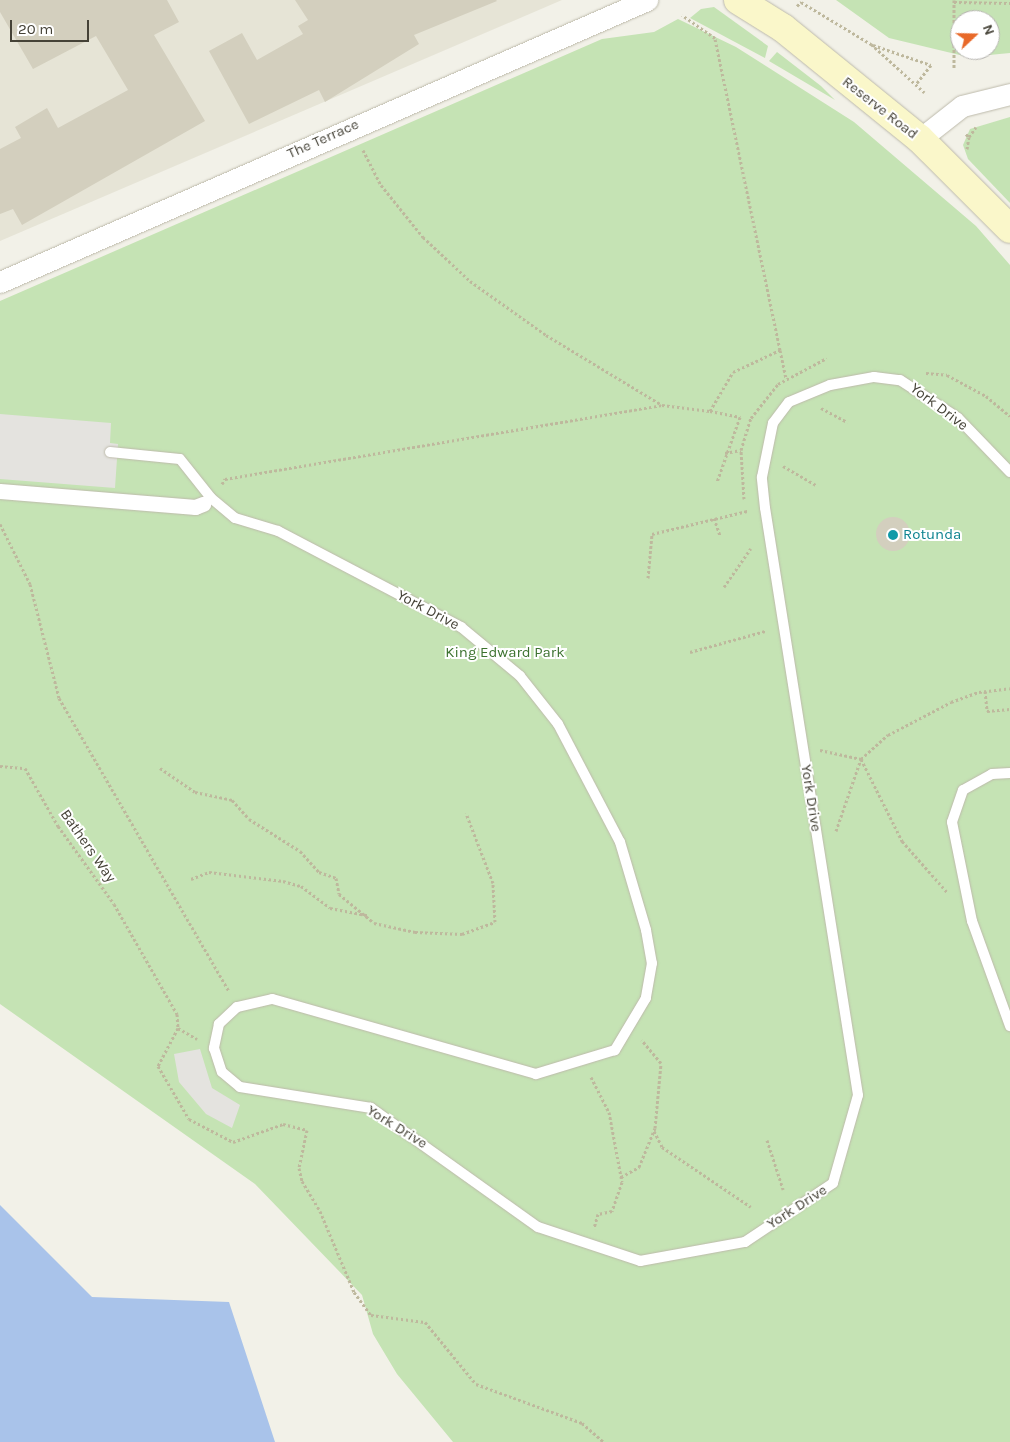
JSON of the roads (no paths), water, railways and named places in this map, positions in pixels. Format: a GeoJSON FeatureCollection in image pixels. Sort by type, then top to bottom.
{"type":"FeatureCollection","features":[{"type":"Feature","properties":{"kind":"main road","name":"Reserve Road"},"geometry":{"type":"LineString","coordinates":[[738,0],[783,28],[920,139],[1010,230]]}},
{"type":"Feature","properties":{"kind":"street","name":"The Terrace"},"geometry":{"type":"LineString","coordinates":[[0,282],[351,127],[647,0]]}},
{"type":"Feature","properties":{"kind":"street"},"geometry":{"type":"LineString","coordinates":[[920,139],[962,106],[1010,94]]}},
{"type":"Feature","properties":{"kind":"street"},"geometry":{"type":"LineString","coordinates":[[0,491],[195,508],[207,501]]}},
{"type":"Feature","properties":{"kind":"lane","name":"York Drive"},"geometry":{"type":"LineString","coordinates":[[110,452],[180,459],[207,501],[235,518],[278,531],[461,627],[520,676],[558,724],[620,842],[646,930],[652,962],[646,998],[615,1050],[536,1074],[303,1006],[272,999],[237,1007],[219,1024],[214,1048],[222,1072],[240,1087],[372,1108],[538,1227],[640,1260],[745,1242],[833,1183],[858,1096],[765,508],[762,477],[765,455],[774,423],[789,402],[830,385],[874,377],[900,380],[919,389],[958,418],[1010,472]]}},
{"type":"Feature","properties":{"kind":"lane"},"geometry":{"type":"LineString","coordinates":[[1010,773],[992,774],[963,790],[952,822],[972,921],[1010,1026]]}},
{"type":"Feature","properties":{"kind":"water"},"geometry":{"type":"Polygon","coordinates":[[[0,1205],[92,1297],[229,1302],[275,1442],[0,1442],[0,1205]]]}},
{"type":"Feature","properties":{"kind":"place","name":"Rotunda"},"geometry":{"type":"Point","coordinates":[893,535]}},
{"type":"Feature","properties":{"kind":"park label","name":"King Edward Park"},"geometry":{"type":"Point","coordinates":[505,653]}}]}
